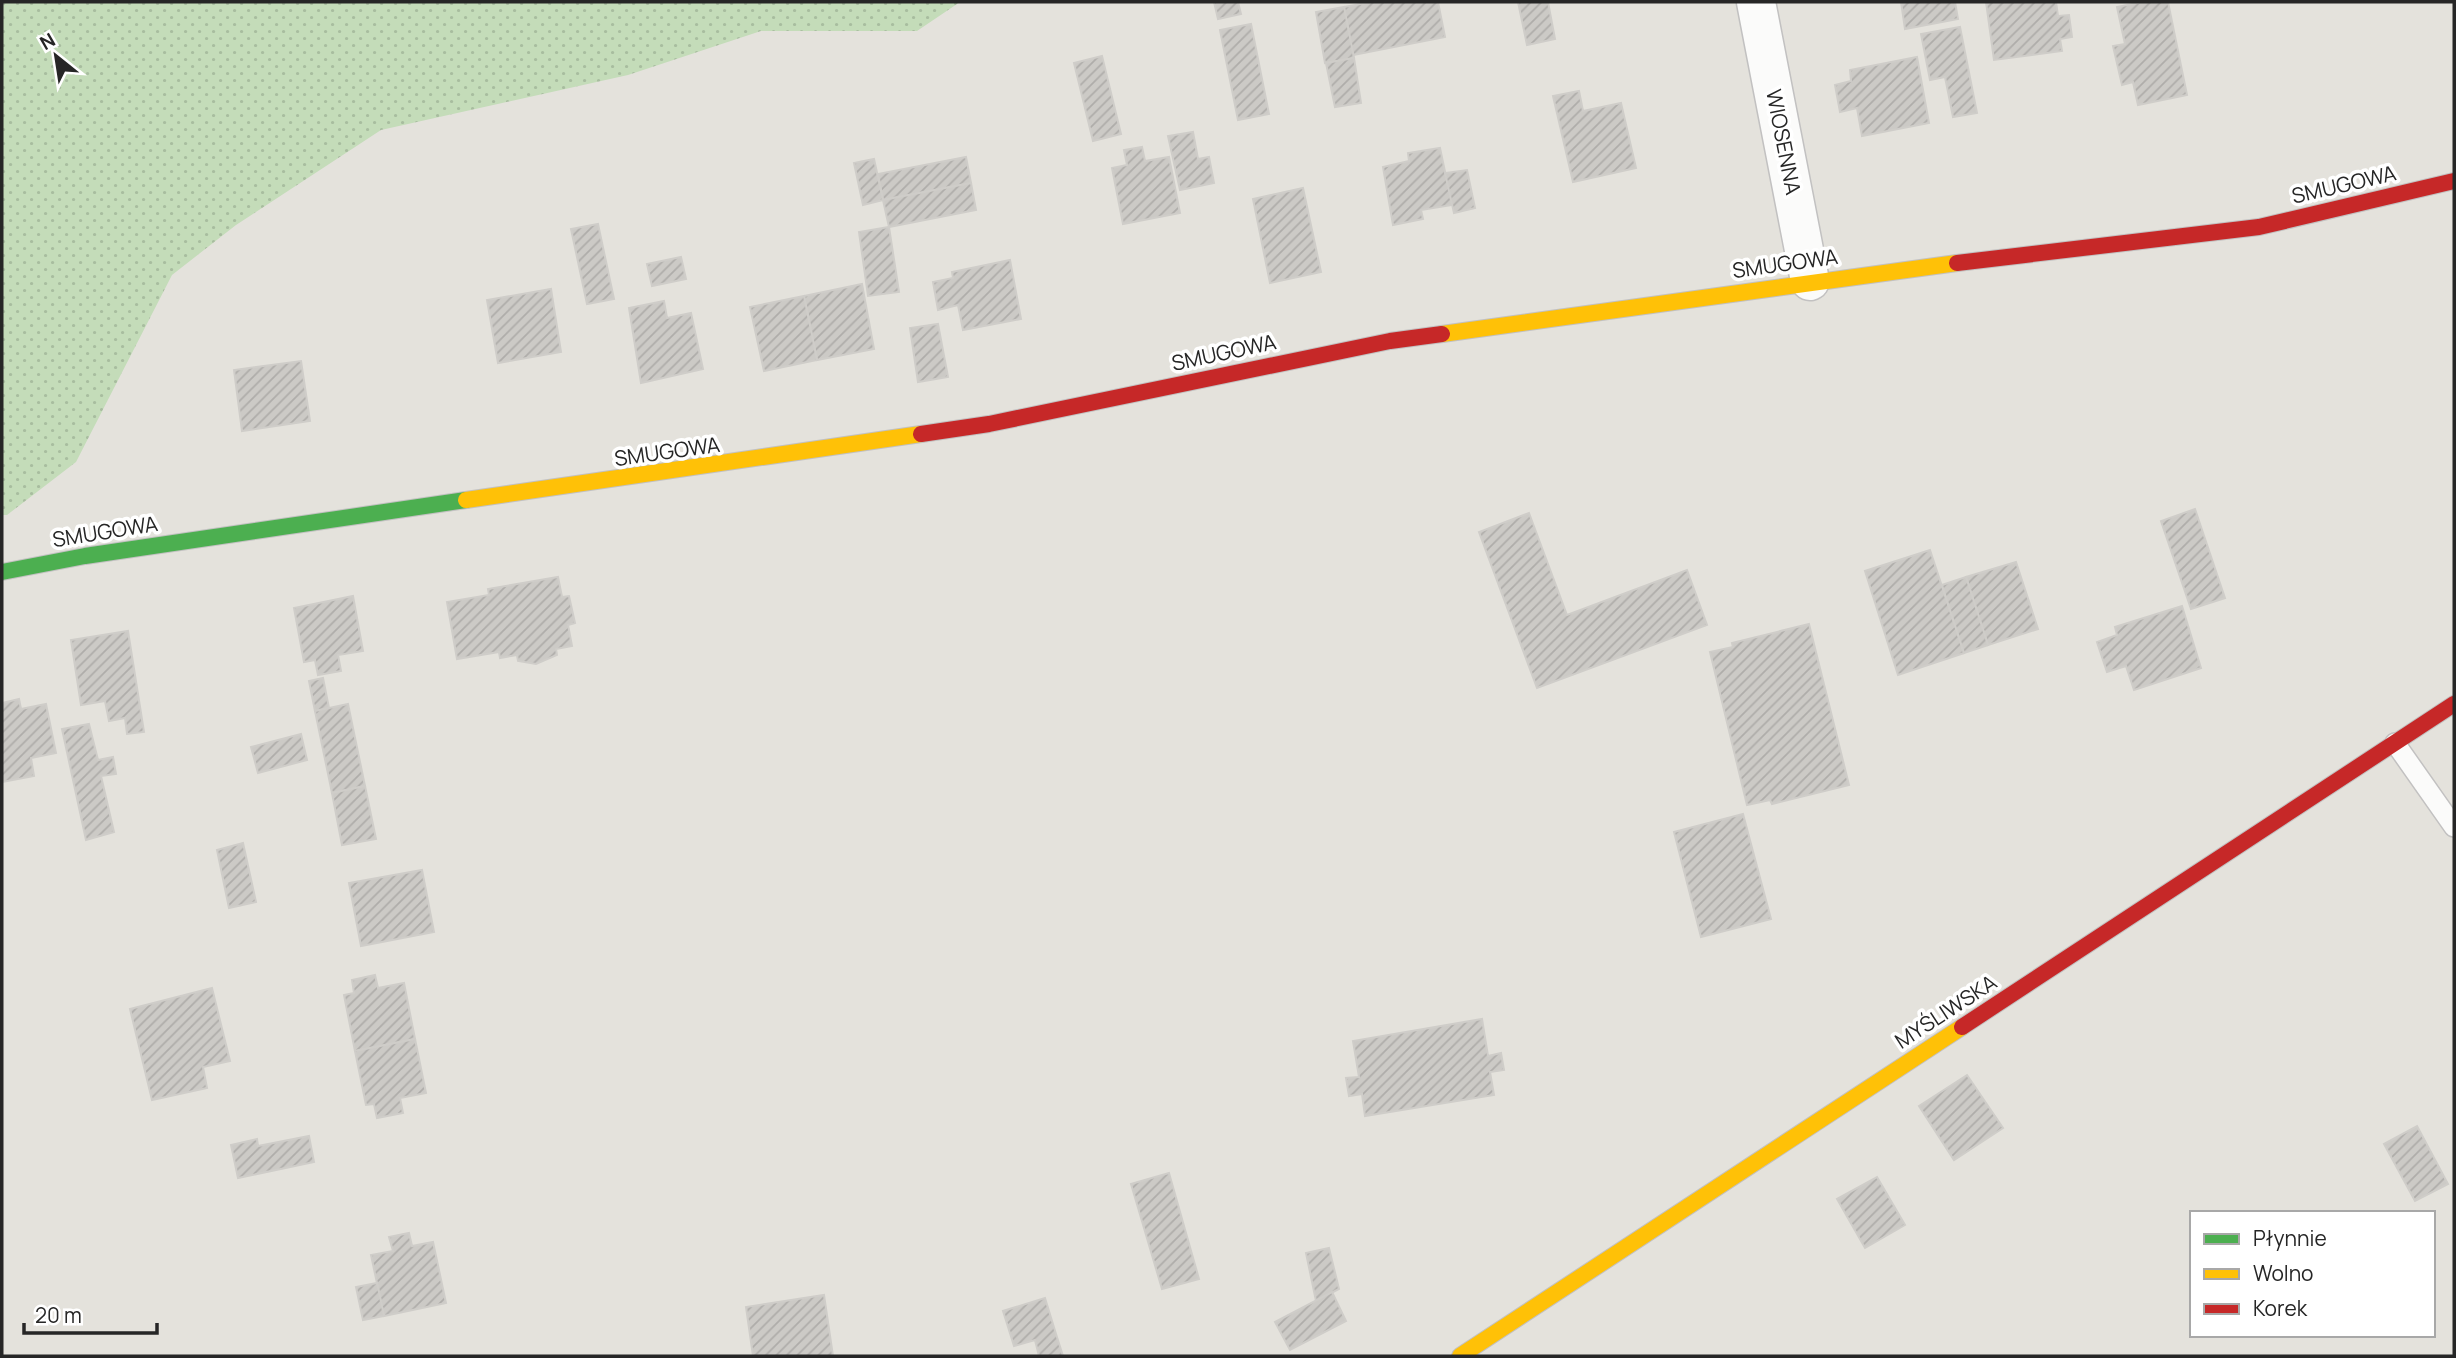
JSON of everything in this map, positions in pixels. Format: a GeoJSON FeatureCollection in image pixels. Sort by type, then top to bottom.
{"type":"FeatureCollection","features":[{"type":"Feature","properties":{"kind":"street","name":"WIOSENNA"},"geometry":{"type":"LineString","coordinates":[[1756,2],[1810,281]]}},
{"type":"Feature","properties":{"kind":"street","name":"SMUGOWA"},"geometry":{"type":"LineString","coordinates":[[2,572],[85,556],[989,424],[1390,341],[1810,281],[2259,227],[2454,181]]}},
{"type":"Feature","properties":{"kind":"street","name":"MYŚLIWSKA"},"geometry":{"type":"LineString","coordinates":[[1460,1356],[2454,704]]}},
{"type":"Feature","properties":{"kind":"lane"},"geometry":{"type":"LineString","coordinates":[[2395,743],[2454,827]]}},
{"type":"Feature","properties":{"kind":"green space"},"geometry":{"type":"Polygon","coordinates":[[[2,2],[960,2],[917,31],[761,31],[628,75],[381,130],[236,225],[172,275],[76,462],[7,515],[2,515],[2,2]]]}},
{"type":"Feature","properties":{"kind":"building"},"geometry":{"type":"Polygon","coordinates":[[[1214,2],[1238,2],[1241,14],[1218,19],[1214,2]]]}},
{"type":"Feature","properties":{"kind":"building"},"geometry":{"type":"Polygon","coordinates":[[[1371,2],[1438,2],[1445,37],[1353,55],[1344,7],[1371,2]]]}},
{"type":"Feature","properties":{"kind":"building"},"geometry":{"type":"Polygon","coordinates":[[[1518,2],[1548,2],[1555,39],[1527,45],[1518,2]]]}},
{"type":"Feature","properties":{"kind":"building"},"geometry":{"type":"Polygon","coordinates":[[[1901,2],[1955,2],[1958,19],[1905,29],[1901,2]]]}},
{"type":"Feature","properties":{"kind":"building"},"geometry":{"type":"Polygon","coordinates":[[[1986,2],[2056,2],[2058,16],[2069,15],[2072,37],[2060,39],[2062,51],[1994,60],[1986,2]]]}},
{"type":"Feature","properties":{"kind":"building"},"geometry":{"type":"Polygon","coordinates":[[[2142,2],[2168,2],[2187,95],[2138,105],[2133,82],[2122,85],[2113,46],[2125,44],[2117,7],[2142,2]]]}},
{"type":"Feature","properties":{"kind":"building"},"geometry":{"type":"Polygon","coordinates":[[[1344,7],[1354,58],[1325,63],[1316,12],[1344,7]]]}},
{"type":"Feature","properties":{"kind":"building"},"geometry":{"type":"Polygon","coordinates":[[[1251,24],[1269,114],[1238,120],[1220,30],[1251,24]]]}},
{"type":"Feature","properties":{"kind":"building"},"geometry":{"type":"Polygon","coordinates":[[[1960,27],[1977,113],[1953,117],[1945,77],[1930,80],[1921,34],[1960,27]]]}},
{"type":"Feature","properties":{"kind":"building"},"geometry":{"type":"Polygon","coordinates":[[[1102,56],[1121,134],[1093,141],[1074,63],[1102,56]]]}},
{"type":"Feature","properties":{"kind":"building"},"geometry":{"type":"Polygon","coordinates":[[[1917,57],[1929,123],[1862,136],[1857,108],[1840,112],[1835,85],[1851,81],[1850,70],[1917,57]]]}},
{"type":"Feature","properties":{"kind":"building"},"geometry":{"type":"Polygon","coordinates":[[[1354,58],[1361,103],[1335,107],[1326,63],[1354,58]]]}},
{"type":"Feature","properties":{"kind":"building"},"geometry":{"type":"Polygon","coordinates":[[[1579,91],[1583,111],[1621,103],[1636,168],[1573,182],[1553,96],[1579,91]]]}},
{"type":"Feature","properties":{"kind":"building"},"geometry":{"type":"Polygon","coordinates":[[[1193,132],[1198,159],[1209,157],[1214,183],[1180,190],[1168,136],[1193,132]]]}},
{"type":"Feature","properties":{"kind":"building"},"geometry":{"type":"Polygon","coordinates":[[[1142,147],[1145,161],[1169,157],[1180,213],[1123,224],[1112,168],[1127,165],[1124,150],[1142,147]]]}},
{"type":"Feature","properties":{"kind":"building"},"geometry":{"type":"Polygon","coordinates":[[[1440,148],[1452,205],[1421,210],[1423,219],[1393,225],[1383,167],[1409,161],[1408,153],[1440,148]]]}},
{"type":"Feature","properties":{"kind":"building"},"geometry":{"type":"Polygon","coordinates":[[[966,157],[971,183],[883,200],[878,174],[966,157]]]}},
{"type":"Feature","properties":{"kind":"building"},"geometry":{"type":"Polygon","coordinates":[[[874,159],[883,200],[863,205],[854,163],[874,159]]]}},
{"type":"Feature","properties":{"kind":"building"},"geometry":{"type":"Polygon","coordinates":[[[1467,170],[1475,208],[1454,213],[1445,173],[1467,170]]]}},
{"type":"Feature","properties":{"kind":"building"},"geometry":{"type":"Polygon","coordinates":[[[971,183],[976,210],[889,227],[883,200],[971,183]]]}},
{"type":"Feature","properties":{"kind":"building"},"geometry":{"type":"Polygon","coordinates":[[[1303,188],[1321,272],[1270,283],[1253,199],[1303,188]]]}},
{"type":"Feature","properties":{"kind":"building"},"geometry":{"type":"Polygon","coordinates":[[[598,224],[614,299],[587,304],[571,229],[598,224]]]}},
{"type":"Feature","properties":{"kind":"building"},"geometry":{"type":"Polygon","coordinates":[[[889,227],[899,292],[868,296],[859,232],[889,227]]]}},
{"type":"Feature","properties":{"kind":"building"},"geometry":{"type":"Polygon","coordinates":[[[681,257],[686,279],[652,286],[647,264],[681,257]]]}},
{"type":"Feature","properties":{"kind":"building"},"geometry":{"type":"Polygon","coordinates":[[[1010,260],[1021,319],[963,330],[958,305],[938,310],[933,282],[953,278],[952,272],[1010,260]]]}},
{"type":"Feature","properties":{"kind":"building"},"geometry":{"type":"Polygon","coordinates":[[[862,284],[874,349],[817,360],[804,296],[862,284]]]}},
{"type":"Feature","properties":{"kind":"building"},"geometry":{"type":"Polygon","coordinates":[[[551,289],[561,352],[498,363],[487,300],[551,289]]]}},
{"type":"Feature","properties":{"kind":"building"},"geometry":{"type":"Polygon","coordinates":[[[804,296],[817,360],[764,371],[750,307],[804,296]]]}},
{"type":"Feature","properties":{"kind":"building"},"geometry":{"type":"Polygon","coordinates":[[[664,301],[667,318],[691,313],[703,369],[641,383],[629,308],[664,301]]]}},
{"type":"Feature","properties":{"kind":"building"},"geometry":{"type":"Polygon","coordinates":[[[938,324],[948,377],[918,382],[910,328],[938,324]]]}},
{"type":"Feature","properties":{"kind":"building"},"geometry":{"type":"Polygon","coordinates":[[[301,361],[310,421],[242,431],[234,370],[301,361]]]}},
{"type":"Feature","properties":{"kind":"building"},"geometry":{"type":"Polygon","coordinates":[[[2195,509],[2225,598],[2191,609],[2161,521],[2195,509]]]}},
{"type":"Feature","properties":{"kind":"building"},"geometry":{"type":"Polygon","coordinates":[[[1529,513],[1567,615],[1687,570],[1707,625],[1537,688],[1479,532],[1529,513]]]}},
{"type":"Feature","properties":{"kind":"building"},"geometry":{"type":"Polygon","coordinates":[[[1930,550],[1964,653],[1898,675],[1865,571],[1930,550]]]}},
{"type":"Feature","properties":{"kind":"building"},"geometry":{"type":"Polygon","coordinates":[[[2016,562],[2038,629],[1988,645],[1966,577],[2016,562]]]}},
{"type":"Feature","properties":{"kind":"building"},"geometry":{"type":"Polygon","coordinates":[[[558,577],[562,597],[569,596],[575,623],[568,625],[572,646],[556,649],[557,655],[536,664],[518,661],[517,655],[500,658],[499,652],[457,659],[447,602],[489,595],[488,589],[558,577]]]}},
{"type":"Feature","properties":{"kind":"building"},"geometry":{"type":"Polygon","coordinates":[[[1966,577],[1988,645],[1964,653],[1942,585],[1966,577]]]}},
{"type":"Feature","properties":{"kind":"building"},"geometry":{"type":"Polygon","coordinates":[[[353,596],[363,651],[338,655],[341,671],[318,675],[315,660],[304,662],[294,608],[353,596]]]}},
{"type":"Feature","properties":{"kind":"building"},"geometry":{"type":"Polygon","coordinates":[[[2182,606],[2201,668],[2134,690],[2126,666],[2107,672],[2097,642],[2117,635],[2115,627],[2182,606]]]}},
{"type":"Feature","properties":{"kind":"building"},"geometry":{"type":"Polygon","coordinates":[[[1809,624],[1849,785],[1772,804],[1770,800],[1747,805],[1710,652],[1733,647],[1732,643],[1809,624]]]}},
{"type":"Feature","properties":{"kind":"building"},"geometry":{"type":"Polygon","coordinates":[[[128,631],[144,732],[127,734],[125,718],[109,721],[105,701],[81,705],[71,640],[128,631]]]}},
{"type":"Feature","properties":{"kind":"building"},"geometry":{"type":"Polygon","coordinates":[[[323,678],[329,708],[315,711],[309,681],[323,678]]]}},
{"type":"Feature","properties":{"kind":"building"},"geometry":{"type":"Polygon","coordinates":[[[19,699],[21,709],[46,704],[56,753],[31,758],[34,776],[2,782],[2,703],[19,699]]]}},
{"type":"Feature","properties":{"kind":"building"},"geometry":{"type":"Polygon","coordinates":[[[348,704],[365,786],[332,793],[315,711],[348,704]]]}},
{"type":"Feature","properties":{"kind":"building"},"geometry":{"type":"Polygon","coordinates":[[[89,724],[98,760],[113,757],[116,774],[101,776],[114,832],[86,840],[62,729],[89,724]]]}},
{"type":"Feature","properties":{"kind":"building"},"geometry":{"type":"Polygon","coordinates":[[[301,734],[307,760],[258,773],[251,747],[301,734]]]}},
{"type":"Feature","properties":{"kind":"building"},"geometry":{"type":"Polygon","coordinates":[[[365,786],[376,839],[342,845],[332,793],[365,786]]]}},
{"type":"Feature","properties":{"kind":"building"},"geometry":{"type":"Polygon","coordinates":[[[1743,814],[1771,919],[1701,937],[1674,832],[1743,814]]]}},
{"type":"Feature","properties":{"kind":"building"},"geometry":{"type":"Polygon","coordinates":[[[243,843],[256,902],[229,908],[217,850],[243,843]]]}},
{"type":"Feature","properties":{"kind":"building"},"geometry":{"type":"Polygon","coordinates":[[[422,870],[434,932],[361,946],[349,883],[422,870]]]}},
{"type":"Feature","properties":{"kind":"building"},"geometry":{"type":"Polygon","coordinates":[[[375,975],[378,988],[404,983],[415,1039],[355,1051],[344,995],[354,993],[352,980],[375,975]]]}},
{"type":"Feature","properties":{"kind":"building"},"geometry":{"type":"Polygon","coordinates":[[[212,988],[230,1061],[203,1067],[207,1088],[152,1100],[130,1009],[212,988]]]}},
{"type":"Feature","properties":{"kind":"building"},"geometry":{"type":"Polygon","coordinates":[[[1482,1019],[1488,1056],[1501,1053],[1504,1070],[1490,1072],[1494,1095],[1365,1116],[1362,1094],[1349,1096],[1346,1078],[1359,1077],[1353,1041],[1482,1019]]]}},
{"type":"Feature","properties":{"kind":"building"},"geometry":{"type":"Polygon","coordinates":[[[415,1039],[426,1093],[400,1098],[403,1113],[377,1118],[374,1104],[366,1105],[355,1051],[415,1039]]]}},
{"type":"Feature","properties":{"kind":"building"},"geometry":{"type":"Polygon","coordinates":[[[1967,1075],[2003,1128],[1954,1160],[1919,1106],[1967,1075]]]}},
{"type":"Feature","properties":{"kind":"building"},"geometry":{"type":"Polygon","coordinates":[[[2417,1126],[2448,1184],[2415,1201],[2384,1144],[2417,1126]]]}},
{"type":"Feature","properties":{"kind":"building"},"geometry":{"type":"Polygon","coordinates":[[[309,1136],[314,1162],[238,1178],[231,1145],[257,1139],[258,1146],[309,1136]]]}},
{"type":"Feature","properties":{"kind":"building"},"geometry":{"type":"Polygon","coordinates":[[[1169,1173],[1199,1279],[1162,1289],[1131,1184],[1169,1173]]]}},
{"type":"Feature","properties":{"kind":"building"},"geometry":{"type":"Polygon","coordinates":[[[1877,1177],[1905,1225],[1865,1248],[1837,1199],[1877,1177]]]}},
{"type":"Feature","properties":{"kind":"building"},"geometry":{"type":"Polygon","coordinates":[[[409,1233],[412,1246],[433,1242],[446,1303],[384,1316],[371,1255],[393,1251],[389,1237],[409,1233]]]}},
{"type":"Feature","properties":{"kind":"building"},"geometry":{"type":"Polygon","coordinates":[[[1329,1248],[1339,1289],[1316,1301],[1306,1253],[1329,1248]]]}},
{"type":"Feature","properties":{"kind":"building"},"geometry":{"type":"Polygon","coordinates":[[[377,1283],[384,1316],[363,1320],[356,1287],[377,1283]]]}},
{"type":"Feature","properties":{"kind":"building"},"geometry":{"type":"Polygon","coordinates":[[[1332,1292],[1346,1321],[1290,1350],[1275,1322],[1332,1292]]]}},
{"type":"Feature","properties":{"kind":"building"},"geometry":{"type":"Polygon","coordinates":[[[824,1295],[833,1356],[753,1356],[746,1307],[824,1295]]]}},
{"type":"Feature","properties":{"kind":"building"},"geometry":{"type":"Polygon","coordinates":[[[1045,1298],[1063,1356],[1039,1356],[1035,1340],[1014,1346],[1003,1311],[1045,1298]]]}},
{"type":"Feature","properties":{"kind":"traffic: fast"},"geometry":{"type":"LineString","coordinates":[[2,572],[85,556],[466,500]]}},
{"type":"Feature","properties":{"kind":"traffic: slow"},"geometry":{"type":"LineString","coordinates":[[1442,334],[1957,263]]}},
{"type":"Feature","properties":{"kind":"traffic: slow"},"geometry":{"type":"LineString","coordinates":[[466,500],[921,434]]}},
{"type":"Feature","properties":{"kind":"traffic: slow"},"geometry":{"type":"LineString","coordinates":[[1460,1356],[1962,1027]]}},
{"type":"Feature","properties":{"kind":"traffic: jam"},"geometry":{"type":"LineString","coordinates":[[1957,263],[2259,227],[2454,181]]}},
{"type":"Feature","properties":{"kind":"traffic: jam"},"geometry":{"type":"LineString","coordinates":[[921,434],[989,424],[1390,341],[1442,334]]}},
{"type":"Feature","properties":{"kind":"traffic: jam"},"geometry":{"type":"LineString","coordinates":[[1962,1027],[2454,704]]}}]}
